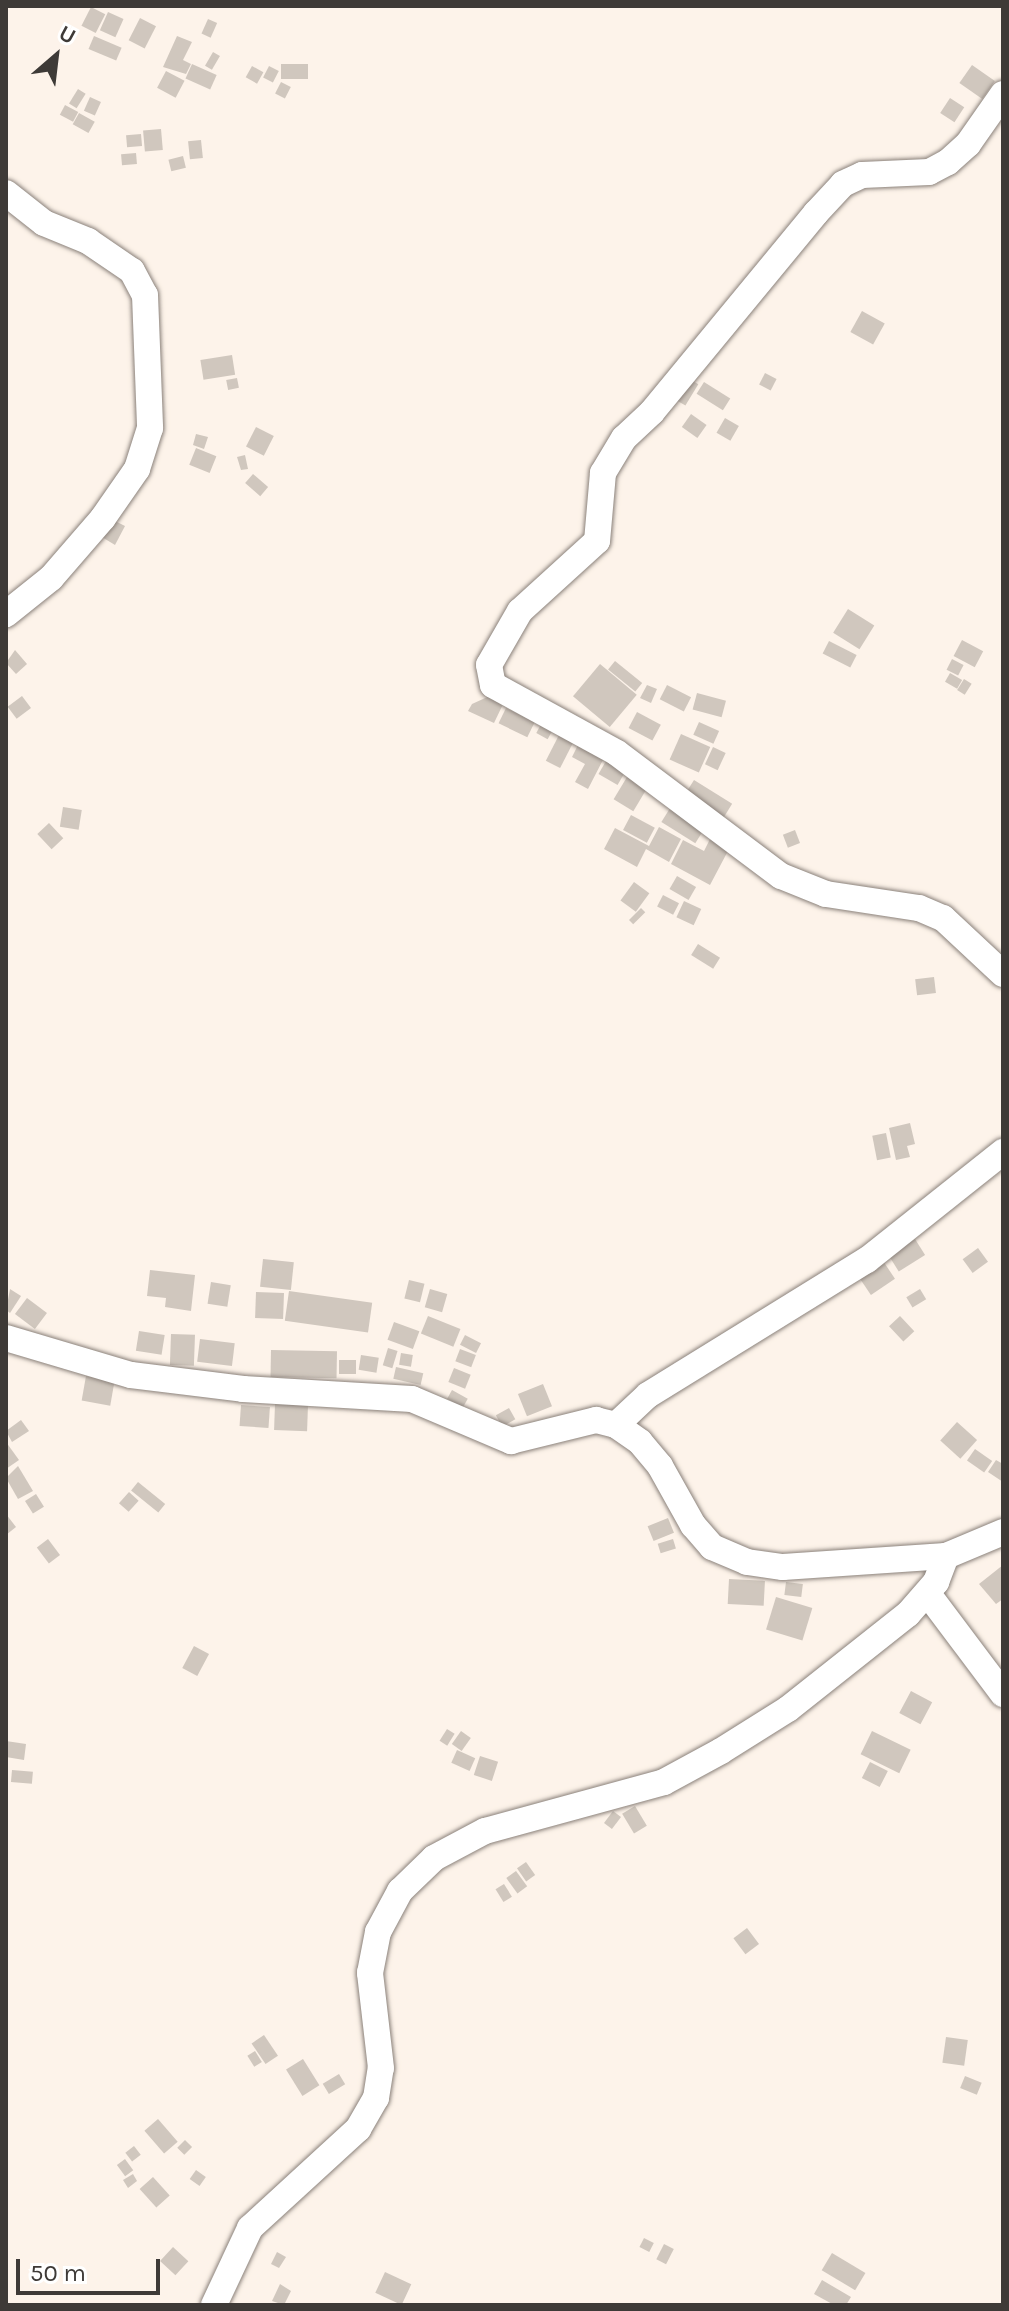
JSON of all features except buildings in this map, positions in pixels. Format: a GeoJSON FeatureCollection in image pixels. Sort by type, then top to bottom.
{"type":"FeatureCollection","features":[{"type":"Feature","properties":{"kind":"street"},"geometry":{"type":"LineString","coordinates":[[1003,94],[968,144],[948,162],[929,172],[862,175],[843,184],[825,203],[652,412],[624,438],[603,473],[597,541],[520,611],[489,665],[493,685],[617,753],[781,876],[826,894],[919,908],[943,918],[1003,974]]}},
{"type":"Feature","properties":{"kind":"street"},"geometry":{"type":"LineString","coordinates":[[6,193],[44,223],[88,241],[132,271],[145,295],[150,428],[137,469],[103,518],[51,578],[6,614]]}},
{"type":"Feature","properties":{"kind":"street"},"geometry":{"type":"LineString","coordinates":[[616,1425],[648,1395],[867,1260],[1003,1152]]}},
{"type":"Feature","properties":{"kind":"street"},"geometry":{"type":"LineString","coordinates":[[6,1338],[131,1375],[243,1389],[412,1399],[511,1441],[596,1420],[616,1425],[640,1442],[660,1466],[693,1525],[712,1547],[747,1562],[783,1567],[946,1556],[1003,1532]]}},
{"type":"Feature","properties":{"kind":"street"},"geometry":{"type":"LineString","coordinates":[[214,2305],[250,2228],[358,2129],[376,2098],[381,2068],[370,1973],[378,1932],[400,1891],[434,1858],[485,1831],[664,1782],[721,1751],[788,1709],[928,1594],[946,1556]]}},
{"type":"Feature","properties":{"kind":"street"},"geometry":{"type":"LineString","coordinates":[[928,1594],[1003,1694]]}}]}
